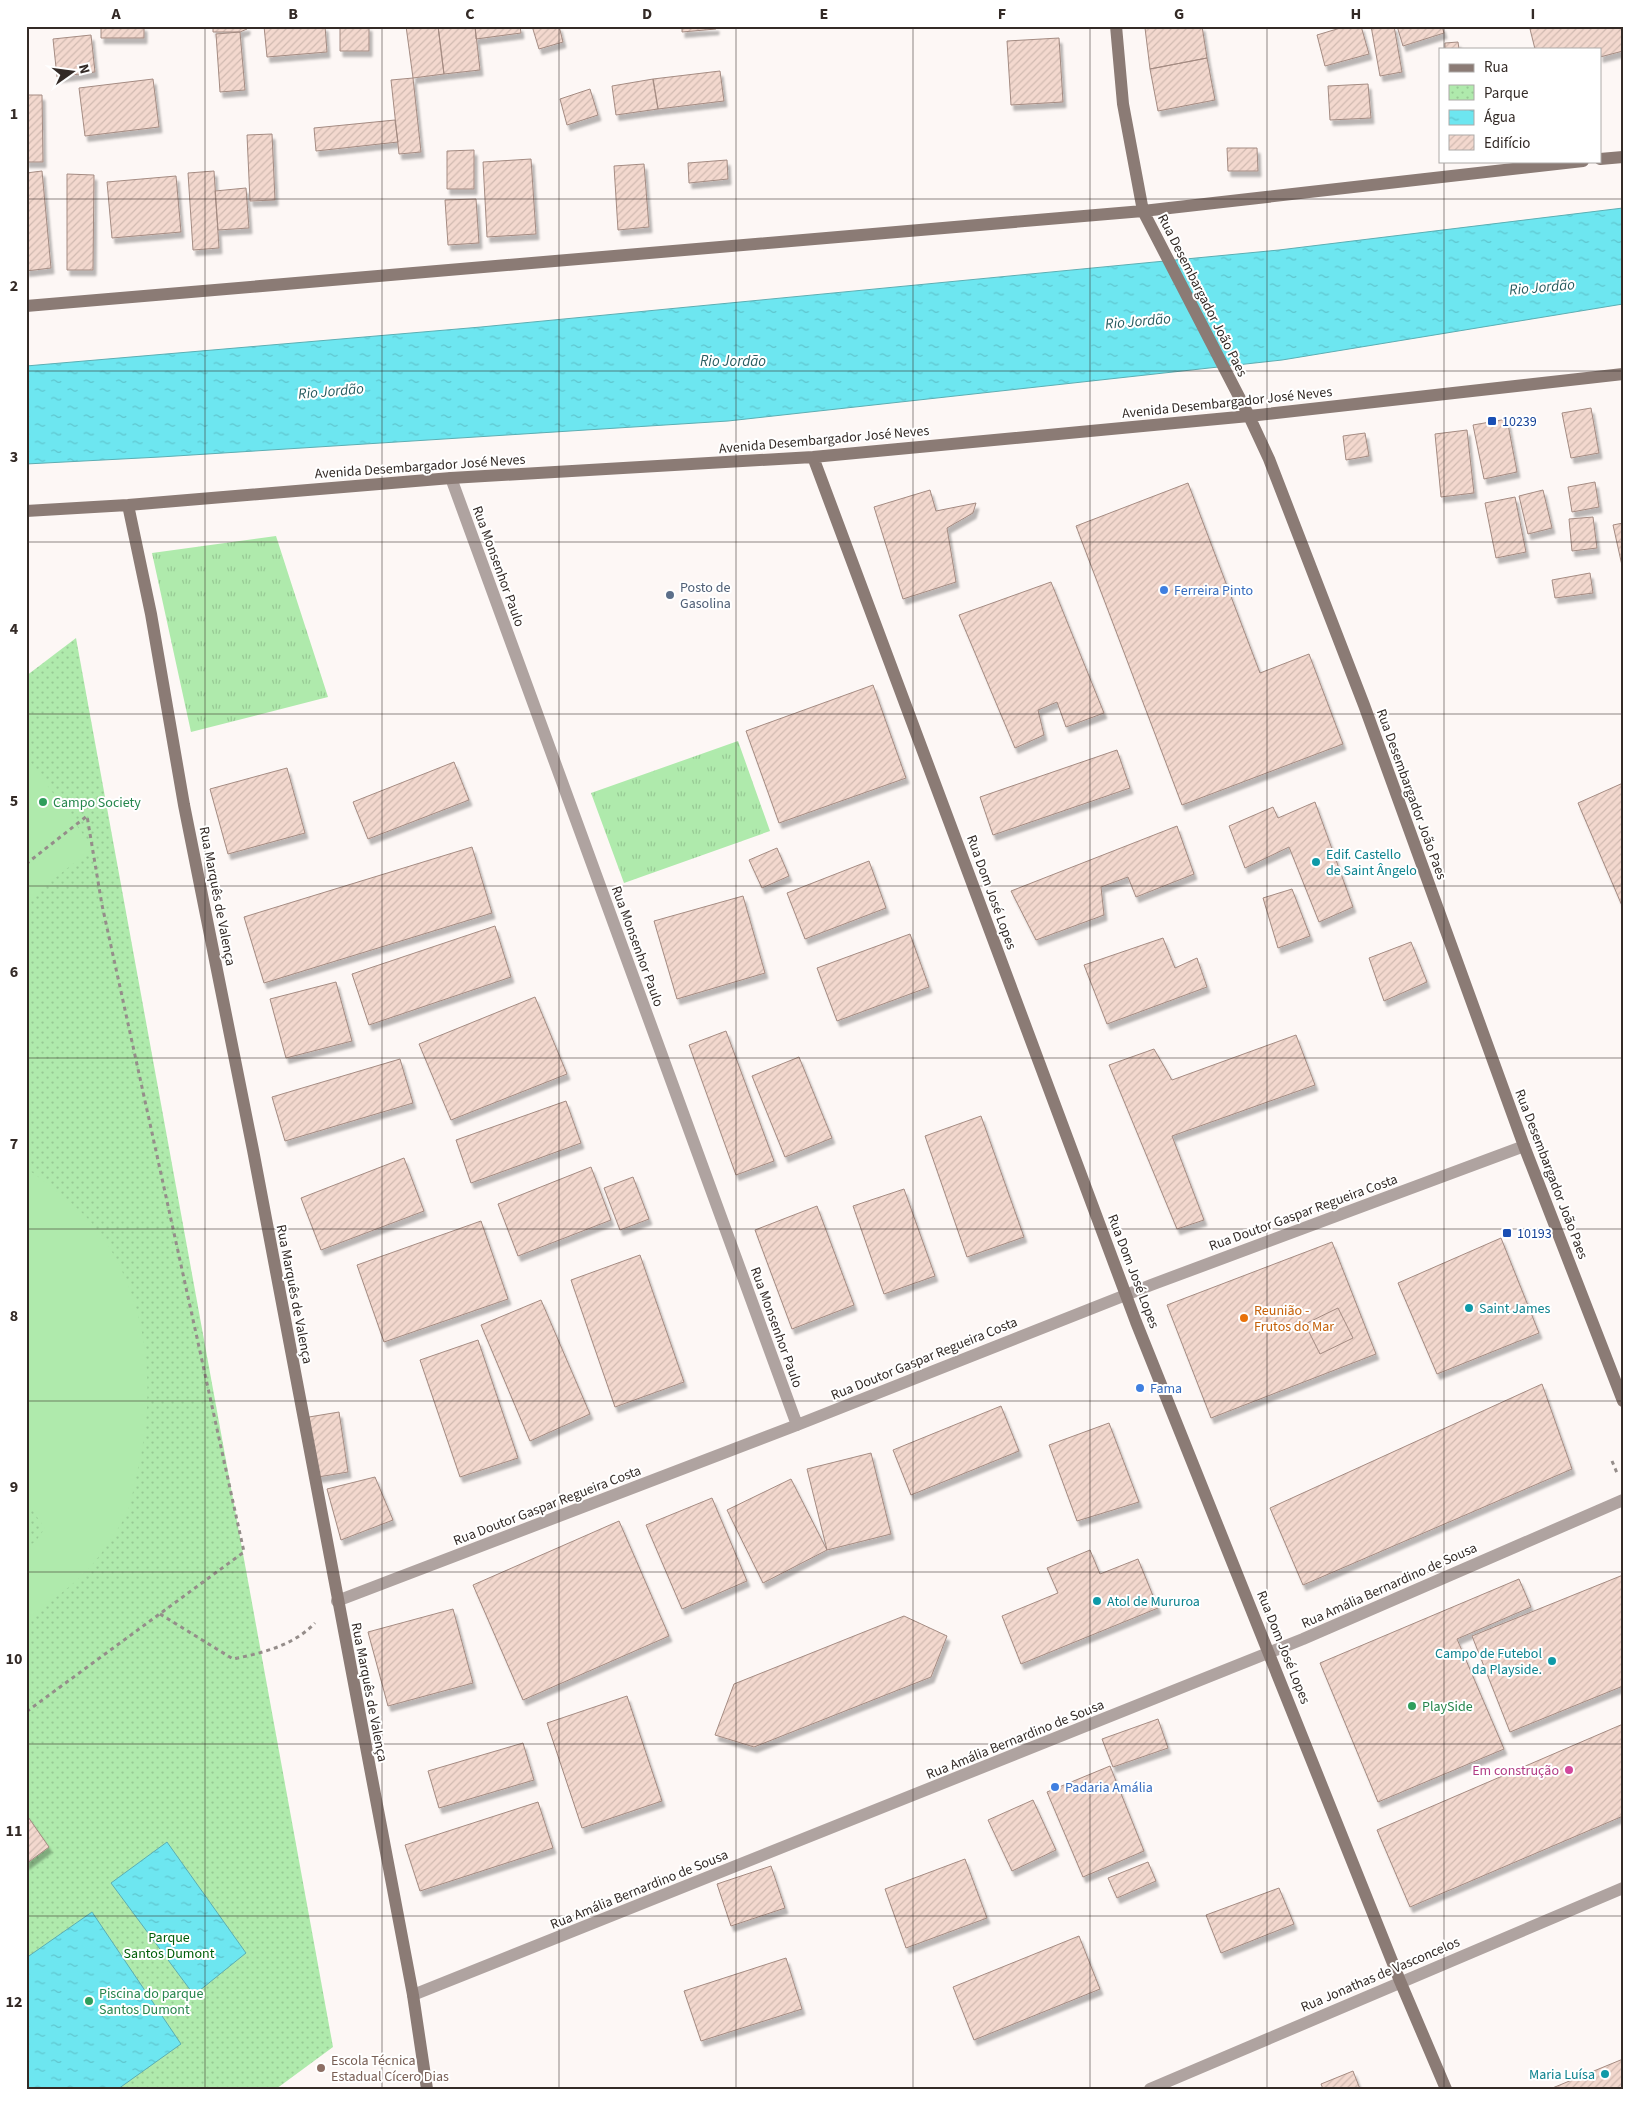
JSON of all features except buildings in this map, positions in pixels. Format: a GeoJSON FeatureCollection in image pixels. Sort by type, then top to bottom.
{"type":"FeatureCollection","features":[{"type":"Feature","properties":{"kind":"street","name":"Rua Desembargador João Paes"},"geometry":{"type":"LineString","coordinates":[[1116,26],[1122,104],[1143,211],[1236,390],[1269,459],[1364,705],[1524,1146],[1623,1400]]}},
{"type":"Feature","properties":{"kind":"street"},"geometry":{"type":"LineString","coordinates":[[1602,159],[1623,157]]}},
{"type":"Feature","properties":{"kind":"street"},"geometry":{"type":"LineString","coordinates":[[26,306],[1143,211],[1575,162]]}},
{"type":"Feature","properties":{"kind":"street","name":"Avenida Desembargador José Neves"},"geometry":{"type":"LineString","coordinates":[[26,510],[128,506],[450,478],[813,457],[1249,416],[1623,374]]}},
{"type":"Feature","properties":{"kind":"street","name":"Rua Dom José Lopes"},"geometry":{"type":"LineString","coordinates":[[813,457],[1126,1294],[1400,1981],[1446,2089]]}},
{"type":"Feature","properties":{"kind":"street","name":"Rua Monsenhor Paulo"},"geometry":{"type":"LineString","coordinates":[[450,478],[797,1425]]}},
{"type":"Feature","properties":{"kind":"street","name":"Rua Marquês de Valença"},"geometry":{"type":"LineString","coordinates":[[128,506],[151,614],[184,805],[253,1150],[413,1995],[427,2089]]}},
{"type":"Feature","properties":{"kind":"street","name":"Rua Doutor Gaspar Regueira Costa"},"geometry":{"type":"LineString","coordinates":[[337,1601],[797,1425],[1126,1294],[1524,1146]]}},
{"type":"Feature","properties":{"kind":"street","name":"Rua Amália Bernardino de Sousa"},"geometry":{"type":"LineString","coordinates":[[413,1995],[1270,1652],[1623,1500]]}},
{"type":"Feature","properties":{"kind":"street","name":"Rua Jonathas de Vasconcelos"},"geometry":{"type":"LineString","coordinates":[[1150,2089],[1400,1981],[1623,1888]]}},
{"type":"Feature","properties":{"kind":"path"},"geometry":{"type":"LineString","coordinates":[[26,864],[87,816],[102,905],[244,1552],[26,1712]]}},
{"type":"Feature","properties":{"kind":"path"},"geometry":{"type":"LineString","coordinates":[[1612,1461],[1619,1478]]}},
{"type":"Feature","properties":{"kind":"path"},"geometry":{"type":"LineString","coordinates":[[160,1614],[233,1659],[270,1651],[308,1631],[337,1601]]}},
{"type":"Feature","properties":{"kind":"green space"},"geometry":{"type":"Polygon","coordinates":[[[276,536],[328,697],[191,732],[152,553],[276,536]]]}},
{"type":"Feature","properties":{"kind":"green space","name":"Parque Santos Dumont"},"geometry":{"type":"Polygon","coordinates":[[[76,638],[333,2047],[276,2089],[26,2089],[26,676],[76,638]]]}},
{"type":"Feature","properties":{"kind":"green space"},"geometry":{"type":"Polygon","coordinates":[[[738,741],[770,831],[624,883],[591,793],[738,741]]]}},
{"type":"Feature","properties":{"kind":"green space","name":"Campo Society"},"geometry":{"type":"Polygon","coordinates":[[[26,756],[93,848],[26,901],[26,756]]]}},
{"type":"Feature","properties":{"kind":"green space"},"geometry":{"type":"Polygon","coordinates":[[[26,1168],[57,1191],[86,1217],[102,1236],[118,1263],[131,1291],[145,1350],[147,1412],[132,1498],[127,1513],[118,1529],[100,1555],[84,1573],[66,1590],[26,1620],[26,1548],[36,1541],[45,1528],[26,1502],[26,1168]]]}},
{"type":"Feature","properties":{"kind":"water","name":"Rio Jordão"},"geometry":{"type":"Polygon","coordinates":[[[1623,208],[1623,304],[1282,360],[728,421],[26,464],[26,366],[481,327],[1279,250],[1623,208]]]}},
{"type":"Feature","properties":{"kind":"water"},"geometry":{"type":"Polygon","coordinates":[[[167,1842],[246,1953],[194,1995],[111,1883],[167,1842]]]}},
{"type":"Feature","properties":{"kind":"water","name":"Piscina do parque Santos Dumont"},"geometry":{"type":"Polygon","coordinates":[[[92,1912],[181,2044],[118,2089],[26,2089],[26,1958],[92,1912]]]}},
{"type":"Feature","properties":{"kind":"place","name":"10239"},"geometry":{"type":"Point","coordinates":[1492,421]}},
{"type":"Feature","properties":{"kind":"place","name":"Ferreira Pinto"},"geometry":{"type":"Point","coordinates":[1164,590]}},
{"type":"Feature","properties":{"kind":"place","name":"Posto de Gasolina"},"geometry":{"type":"Point","coordinates":[670,595]}},
{"type":"Feature","properties":{"kind":"place","name":"Campo Society"},"geometry":{"type":"Point","coordinates":[43,802]}},
{"type":"Feature","properties":{"kind":"place","name":"Edif. Castello de Saint Ângelo"},"geometry":{"type":"Point","coordinates":[1316,862]}},
{"type":"Feature","properties":{"kind":"place","name":"10193"},"geometry":{"type":"Point","coordinates":[1507,1233]}},
{"type":"Feature","properties":{"kind":"place","name":"Saint James"},"geometry":{"type":"Point","coordinates":[1469,1308]}},
{"type":"Feature","properties":{"kind":"place","name":"Reunião - Frutos do Mar"},"geometry":{"type":"Point","coordinates":[1244,1318]}},
{"type":"Feature","properties":{"kind":"place","name":"Fama"},"geometry":{"type":"Point","coordinates":[1140,1388]}},
{"type":"Feature","properties":{"kind":"place","name":"Atol de Mururoa"},"geometry":{"type":"Point","coordinates":[1097,1601]}},
{"type":"Feature","properties":{"kind":"place","name":"Campo de Futebol da Playside."},"geometry":{"type":"Point","coordinates":[1552,1661]}},
{"type":"Feature","properties":{"kind":"place","name":"PlaySide"},"geometry":{"type":"Point","coordinates":[1412,1706]}},
{"type":"Feature","properties":{"kind":"place","name":"Em construção"},"geometry":{"type":"Point","coordinates":[1569,1770]}},
{"type":"Feature","properties":{"kind":"place","name":"Padaria Amália"},"geometry":{"type":"Point","coordinates":[1055,1787]}},
{"type":"Feature","properties":{"kind":"place","name":"Piscina do parque Santos Dumont"},"geometry":{"type":"Point","coordinates":[89,2001]}},
{"type":"Feature","properties":{"kind":"place","name":"Escola Técnica Estadual Cícero Dias"},"geometry":{"type":"Point","coordinates":[321,2068]}},
{"type":"Feature","properties":{"kind":"place","name":"Maria Luísa"},"geometry":{"type":"Point","coordinates":[1605,2074]}}]}
